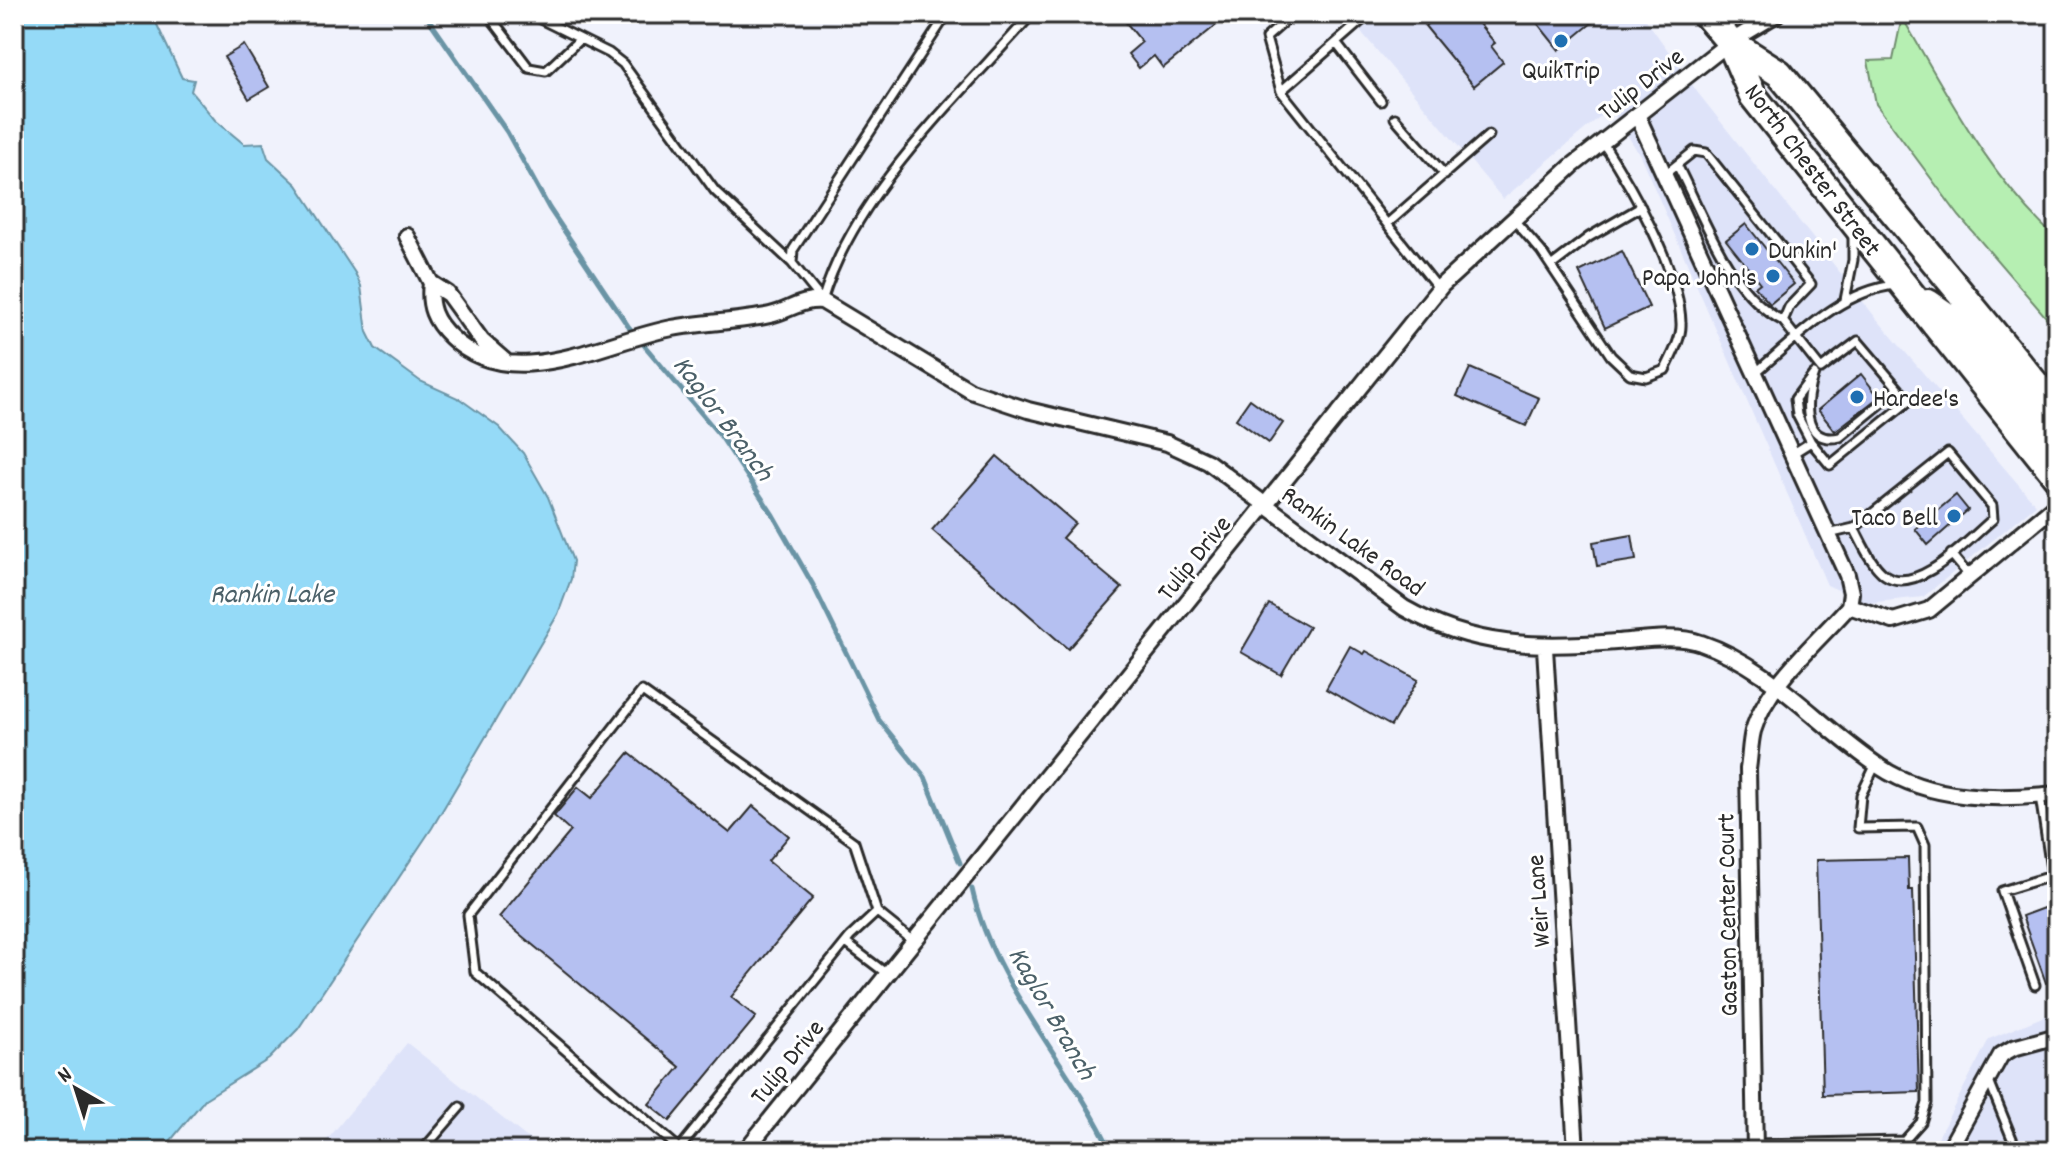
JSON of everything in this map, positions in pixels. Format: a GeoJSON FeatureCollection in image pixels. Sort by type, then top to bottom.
{"type":"FeatureCollection","features":[{"type":"Feature","properties":{"kind":"highway","name":"North Chester Street"},"geometry":{"type":"LineString","coordinates":[[1706,14],[1730,42],[1779,73],[2057,410]]}},
{"type":"Feature","properties":{"kind":"highway","name":"North Chester Street"},"geometry":{"type":"LineString","coordinates":[[1730,42],[1753,96],[2057,477]]}},
{"type":"Feature","properties":{"kind":"highway"},"geometry":{"type":"LineString","coordinates":[[1902,285],[1960,325],[2057,440]]}},
{"type":"Feature","properties":{"kind":"street","name":"Tulip Drive"},"geometry":{"type":"LineString","coordinates":[[745,1151],[1439,289],[1512,218],[1603,143],[1730,42],[1777,14]]}},
{"type":"Feature","properties":{"kind":"street"},"geometry":{"type":"LineString","coordinates":[[1638,117],[1847,575],[1849,606],[1876,618],[1893,621],[1929,610],[2057,504]]}},
{"type":"Feature","properties":{"kind":"street"},"geometry":{"type":"LineString","coordinates":[[407,236],[431,283],[432,311],[446,332],[470,352],[505,361],[538,364],[649,334],[767,316],[801,302],[822,301]]}},
{"type":"Feature","properties":{"kind":"street"},"geometry":{"type":"LineString","coordinates":[[431,283],[448,294],[482,341],[505,361]]}},
{"type":"Feature","properties":{"kind":"street","name":"Rankin Lake Road"},"geometry":{"type":"LineString","coordinates":[[822,301],[971,391],[1028,410],[1167,443],[1208,462],[1404,608],[1434,625],[1464,635],[1545,648],[1644,640],[1695,640],[1731,653],[1780,685],[1876,764],[1918,786],[1940,792],[1993,798],[2057,794]]}},
{"type":"Feature","properties":{"kind":"street","name":"Gaston Center Court"},"geometry":{"type":"LineString","coordinates":[[1755,1147],[1748,769],[1753,732],[1764,707],[1780,685],[1849,606]]}},
{"type":"Feature","properties":{"kind":"street","name":"Weir Lane"},"geometry":{"type":"LineString","coordinates":[[1545,648],[1576,1151]]}},
{"type":"Feature","properties":{"kind":"street"},"geometry":{"type":"LineString","coordinates":[[1948,1151],[2001,1055],[2013,1048],[2057,1036]]}},
{"type":"Feature","properties":{"kind":"lane"},"geometry":{"type":"LineString","coordinates":[[488,14],[529,68],[546,71],[580,39]]}},
{"type":"Feature","properties":{"kind":"lane"},"geometry":{"type":"LineString","coordinates":[[530,14],[623,64],[715,191],[792,263],[822,301]]}},
{"type":"Feature","properties":{"kind":"lane"},"geometry":{"type":"LineString","coordinates":[[792,263],[793,250],[947,14]]}},
{"type":"Feature","properties":{"kind":"lane"},"geometry":{"type":"LineString","coordinates":[[822,301],[833,266],[882,185],[1032,14]]}},
{"type":"Feature","properties":{"kind":"lane"},"geometry":{"type":"LineString","coordinates":[[1293,14],[1266,38],[1281,91],[1439,289]]}},
{"type":"Feature","properties":{"kind":"lane"},"geometry":{"type":"LineString","coordinates":[[1281,91],[1369,14]]}},
{"type":"Feature","properties":{"kind":"lane"},"geometry":{"type":"LineString","coordinates":[[1336,43],[1381,101]]}},
{"type":"Feature","properties":{"kind":"lane"},"geometry":{"type":"LineString","coordinates":[[1395,118],[1445,175]]}},
{"type":"Feature","properties":{"kind":"lane"},"geometry":{"type":"LineString","coordinates":[[1387,224],[1489,135]]}},
{"type":"Feature","properties":{"kind":"lane"},"geometry":{"type":"LineString","coordinates":[[1512,218],[1551,266],[1611,356],[1630,374],[1646,377],[1665,370],[1682,326],[1673,290],[1641,207],[1603,143]]}},
{"type":"Feature","properties":{"kind":"lane"},"geometry":{"type":"LineString","coordinates":[[1664,175],[1694,151],[1706,153],[1811,284],[1789,307],[1783,321]]}},
{"type":"Feature","properties":{"kind":"lane"},"geometry":{"type":"LineString","coordinates":[[1677,165],[1731,271],[1764,311],[1783,321],[1817,372]]}},
{"type":"Feature","properties":{"kind":"lane"},"geometry":{"type":"LineString","coordinates":[[1551,266],[1589,237],[1641,207]]}},
{"type":"Feature","properties":{"kind":"lane"},"geometry":{"type":"LineString","coordinates":[[1845,300],[1853,260],[1852,222]]}},
{"type":"Feature","properties":{"kind":"lane"},"geometry":{"type":"LineString","coordinates":[[1755,373],[1845,300],[1879,287],[1902,285]]}},
{"type":"Feature","properties":{"kind":"lane"},"geometry":{"type":"LineString","coordinates":[[1858,341],[1909,401],[1830,465],[1811,442],[1797,415],[1795,399],[1817,372],[1858,341]]}},
{"type":"Feature","properties":{"kind":"lane"},"geometry":{"type":"LineString","coordinates":[[1817,372],[1805,395],[1805,411],[1817,434],[1829,440],[1840,437],[1899,389]]}},
{"type":"Feature","properties":{"kind":"lane"},"geometry":{"type":"LineString","coordinates":[[1792,454],[1811,442]]}},
{"type":"Feature","properties":{"kind":"lane"},"geometry":{"type":"LineString","coordinates":[[1828,534],[1854,528],[1948,453],[1992,506],[1993,519],[1920,578],[1901,582],[1884,574],[1854,528]]}},
{"type":"Feature","properties":{"kind":"lane"},"geometry":{"type":"LineString","coordinates":[[1951,554],[1971,577]]}},
{"type":"Feature","properties":{"kind":"lane"},"geometry":{"type":"LineString","coordinates":[[877,912],[846,943],[680,1150],[475,972],[468,915],[642,691],[854,842],[877,912],[913,941]]}},
{"type":"Feature","properties":{"kind":"lane"},"geometry":{"type":"LineString","coordinates":[[1755,1147],[1904,1141],[1921,1122],[1927,1103],[1925,845],[1917,827],[1858,828],[1861,795],[1876,764]]}},
{"type":"Feature","properties":{"kind":"lane"},"geometry":{"type":"LineString","coordinates":[[2035,985],[2002,891],[2055,875],[2040,796]]}},
{"type":"Feature","properties":{"kind":"lane"},"geometry":{"type":"LineString","coordinates":[[846,943],[887,974]]}},
{"type":"Feature","properties":{"kind":"lane"},"geometry":{"type":"LineString","coordinates":[[1987,1076],[2017,1151]]}},
{"type":"Feature","properties":{"kind":"lane"},"geometry":{"type":"LineString","coordinates":[[422,1151],[460,1107]]}},
{"type":"Feature","properties":{"kind":"shaded area"},"geometry":{"type":"Polygon","coordinates":[[[1346,14],[1642,14],[1698,93],[1876,318],[2036,505],[1923,597],[1867,603],[1827,585],[1640,155],[1610,108],[1503,199],[1346,14]]]}},
{"type":"Feature","properties":{"kind":"shaded area"},"geometry":{"type":"Polygon","coordinates":[[[2057,1011],[2057,1151],[1931,1151],[1989,1039],[2057,1011]]]}},
{"type":"Feature","properties":{"kind":"shaded area"},"geometry":{"type":"Polygon","coordinates":[[[407,1043],[544,1151],[318,1151],[407,1043]]]}},
{"type":"Feature","properties":{"kind":"green space"},"geometry":{"type":"Polygon","coordinates":[[[1902,17],[1990,162],[2057,239],[2057,330],[1959,216],[1876,104],[1868,61],[1893,60],[1902,17]]]}},
{"type":"Feature","properties":{"kind":"water","name":"Rankin Lake"},"geometry":{"type":"Polygon","coordinates":[[[14,14],[152,14],[182,78],[194,80],[191,91],[215,120],[244,144],[263,143],[268,158],[297,185],[355,273],[361,286],[367,332],[375,348],[420,381],[460,399],[499,427],[523,453],[548,497],[573,561],[571,579],[558,614],[432,828],[298,1029],[269,1059],[205,1099],[162,1151],[14,1151],[14,14]]]}},
{"type":"Feature","properties":{"kind":"building"},"geometry":{"type":"Polygon","coordinates":[[[1119,14],[1230,14],[1163,68],[1154,56],[1139,68],[1128,54],[1142,42],[1119,14]]]}},
{"type":"Feature","properties":{"kind":"building"},"geometry":{"type":"Polygon","coordinates":[[[1439,14],[1471,14],[1495,43],[1491,46],[1503,62],[1474,86],[1425,26],[1439,14]]]}},
{"type":"Feature","properties":{"kind":"building","name":"QuikTrip"},"geometry":{"type":"Polygon","coordinates":[[[1530,14],[1586,14],[1593,22],[1559,50],[1530,14]]]}},
{"type":"Feature","properties":{"kind":"building"},"geometry":{"type":"Polygon","coordinates":[[[244,45],[269,87],[249,99],[224,57],[244,45]]]}},
{"type":"Feature","properties":{"kind":"building"},"geometry":{"type":"Polygon","coordinates":[[[1746,224],[1794,284],[1770,304],[1755,287],[1760,283],[1726,240],[1746,224]]]}},
{"type":"Feature","properties":{"kind":"building"},"geometry":{"type":"Polygon","coordinates":[[[1622,251],[1649,307],[1605,328],[1579,272],[1622,251]]]}},
{"type":"Feature","properties":{"kind":"building"},"geometry":{"type":"Polygon","coordinates":[[[1470,368],[1539,398],[1526,426],[1457,396],[1470,368]]]}},
{"type":"Feature","properties":{"kind":"building"},"geometry":{"type":"Polygon","coordinates":[[[1861,374],[1879,397],[1835,431],[1818,410],[1861,374]]]}},
{"type":"Feature","properties":{"kind":"building"},"geometry":{"type":"Polygon","coordinates":[[[1250,399],[1283,423],[1269,443],[1236,419],[1250,399]]]}},
{"type":"Feature","properties":{"kind":"building"},"geometry":{"type":"Polygon","coordinates":[[[997,456],[1075,523],[1062,538],[1122,588],[1068,649],[932,530],[997,456]]]}},
{"type":"Feature","properties":{"kind":"building"},"geometry":{"type":"Polygon","coordinates":[[[1956,495],[1968,510],[1928,545],[1915,529],[1956,495]]]}},
{"type":"Feature","properties":{"kind":"building"},"geometry":{"type":"Polygon","coordinates":[[[1632,535],[1636,560],[1597,566],[1593,542],[1632,535]]]}},
{"type":"Feature","properties":{"kind":"building"},"geometry":{"type":"Polygon","coordinates":[[[1269,604],[1309,627],[1281,675],[1241,652],[1269,604]]]}},
{"type":"Feature","properties":{"kind":"building"},"geometry":{"type":"Polygon","coordinates":[[[1350,646],[1364,654],[1366,651],[1418,680],[1391,726],[1326,689],[1350,646]]]}},
{"type":"Feature","properties":{"kind":"building"},"geometry":{"type":"Polygon","coordinates":[[[629,753],[730,833],[753,806],[789,836],[768,861],[813,898],[731,997],[756,1017],[670,1121],[649,1104],[680,1067],[499,917],[571,831],[554,816],[578,787],[592,798],[629,753]]]}},
{"type":"Feature","properties":{"kind":"building"},"geometry":{"type":"Polygon","coordinates":[[[1908,858],[1909,890],[1913,890],[1919,1092],[1823,1095],[1816,860],[1908,858]]]}},
{"type":"Feature","properties":{"kind":"building"},"geometry":{"type":"Polygon","coordinates":[[[2057,903],[2057,979],[2046,983],[2022,916],[2057,903]]]}},
{"type":"Feature","properties":{"kind":"waterway","name":"Kaglor Branch"},"geometry":{"type":"LineString","coordinates":[[425,14],[507,132],[549,208],[628,326],[722,438],[773,515],[813,585],[879,720],[925,777],[960,863]]}},
{"type":"Feature","properties":{"kind":"waterway","name":"Kaglor Branch"},"geometry":{"type":"LineString","coordinates":[[972,889],[982,924],[1014,991],[1075,1086],[1111,1151]]}},
{"type":"Feature","properties":{"kind":"place","name":"QuikTrip"},"geometry":{"type":"Point","coordinates":[1561,41]}},
{"type":"Feature","properties":{"kind":"place","name":"Dunkin'"},"geometry":{"type":"Point","coordinates":[1752,249]}},
{"type":"Feature","properties":{"kind":"place","name":"Papa John's"},"geometry":{"type":"Point","coordinates":[1773,276]}},
{"type":"Feature","properties":{"kind":"place","name":"Hardee's"},"geometry":{"type":"Point","coordinates":[1857,397]}},
{"type":"Feature","properties":{"kind":"place","name":"Taco Bell"},"geometry":{"type":"Point","coordinates":[1954,516]}}]}
